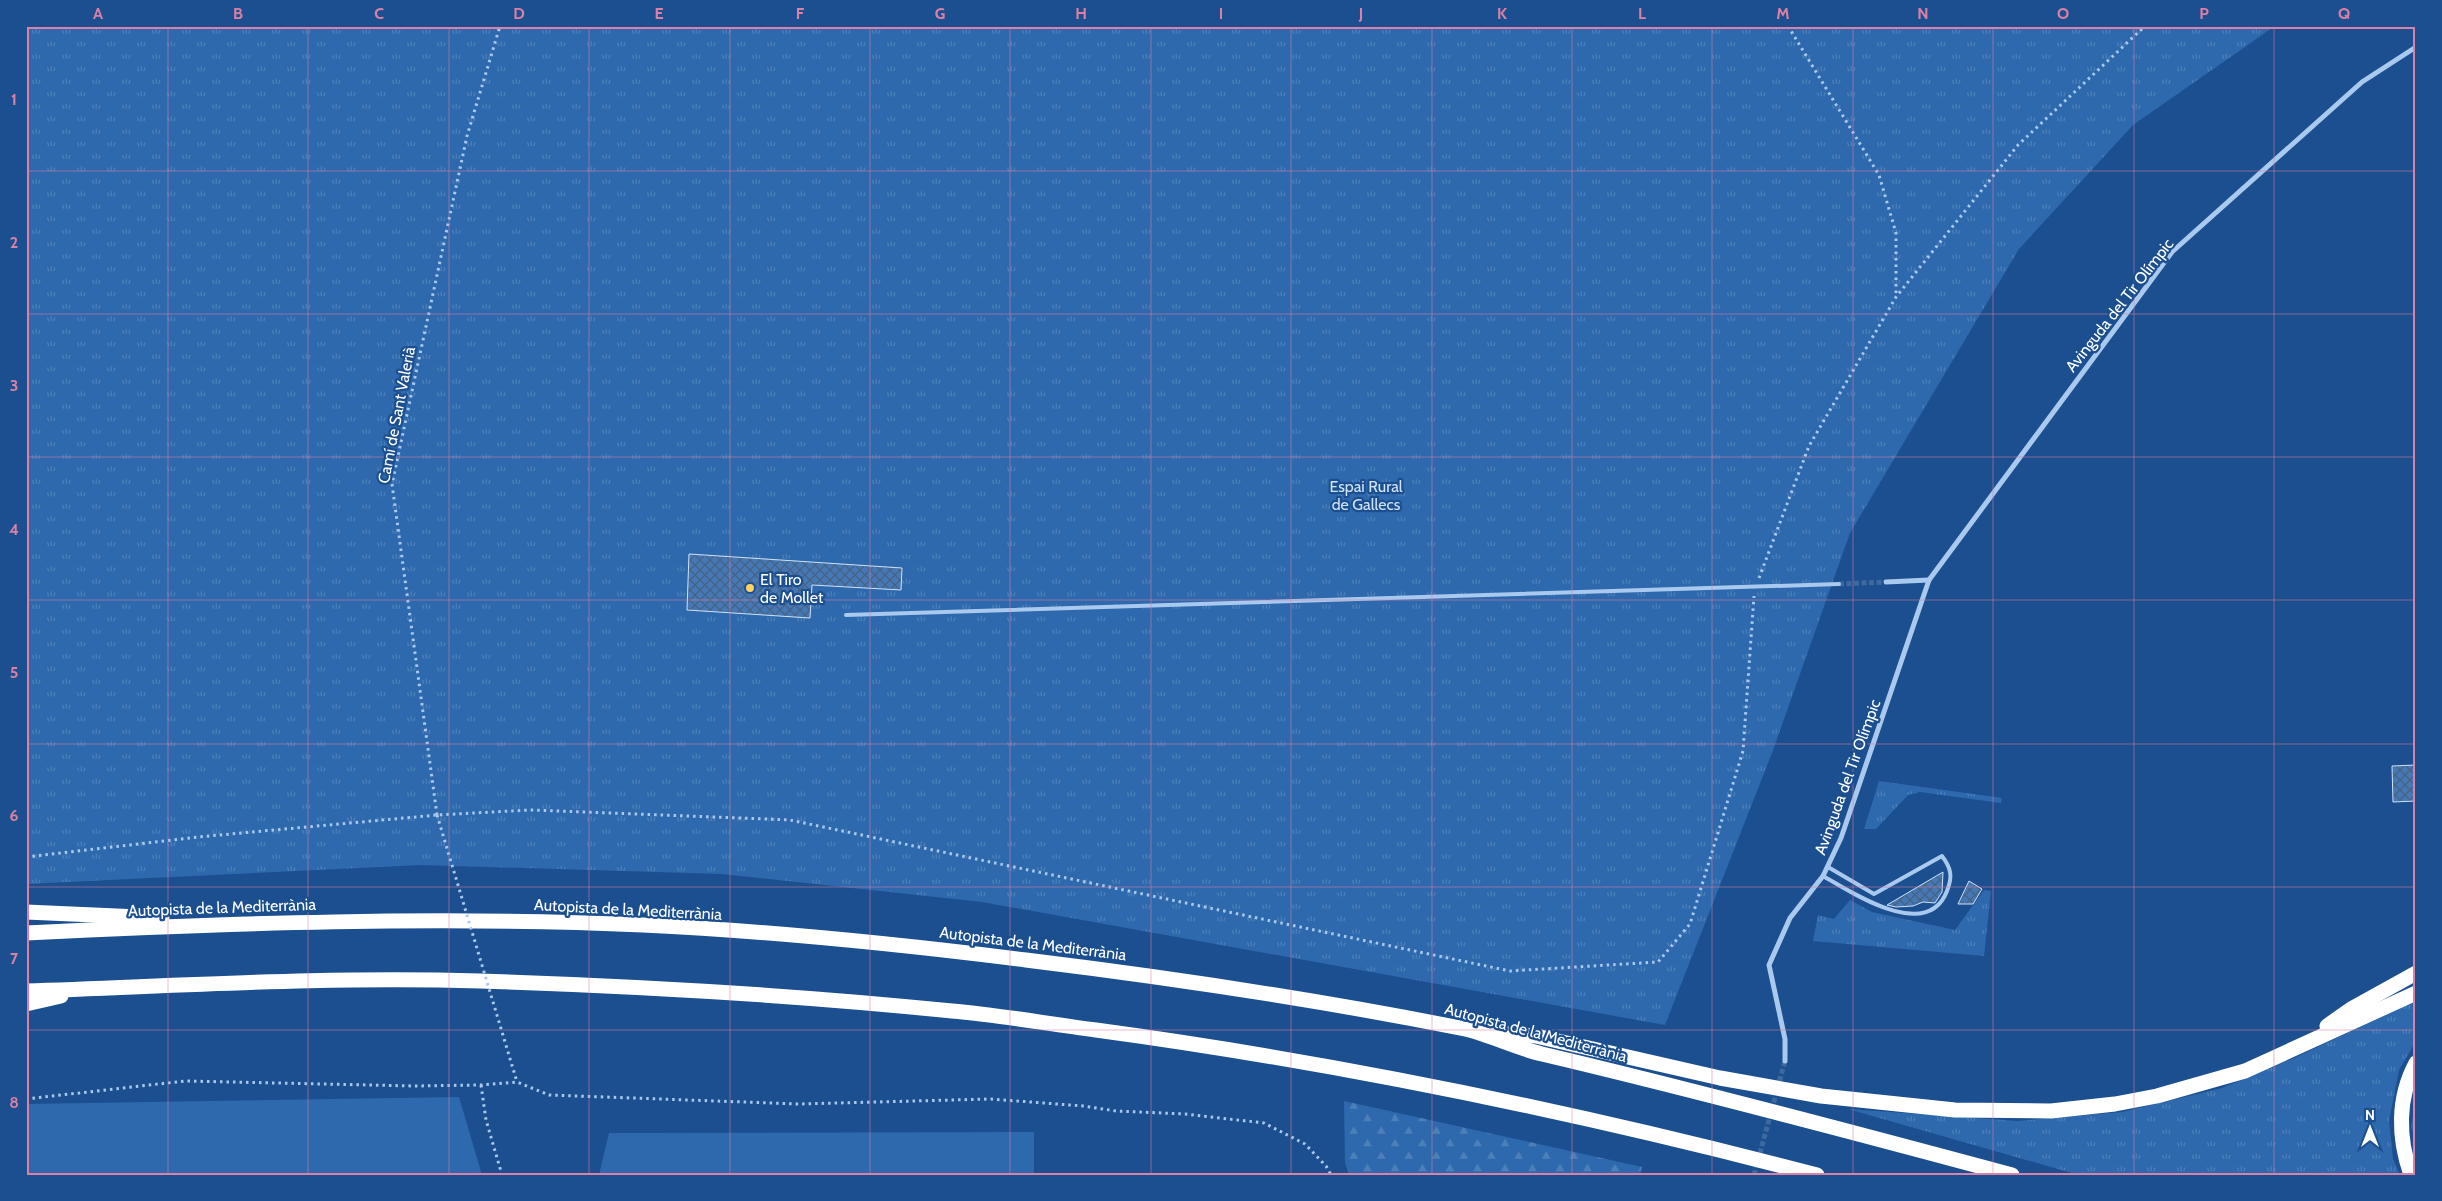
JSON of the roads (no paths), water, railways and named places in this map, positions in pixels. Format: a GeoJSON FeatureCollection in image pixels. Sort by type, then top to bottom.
{"type":"FeatureCollection","features":[{"type":"Feature","properties":{"kind":"highway"},"geometry":{"type":"LineString","coordinates":[[26,912],[233,923]]}},
{"type":"Feature","properties":{"kind":"highway","name":"Autopista de la Mediterrània"},"geometry":{"type":"LineString","coordinates":[[26,933],[233,923],[366,920],[644,925],[888,943],[1099,968],[1270,993],[1473,1031],[1527,1051],[1716,1097],[2012,1175]]}},
{"type":"Feature","properties":{"kind":"highway"},"geometry":{"type":"LineString","coordinates":[[2292,1051],[2350,1009],[2416,973]]}},
{"type":"Feature","properties":{"kind":"highway"},"geometry":{"type":"LineString","coordinates":[[26,991],[316,981],[476,981],[739,993],[945,1010],[1260,1054],[1387,1077],[1616,1124],[1817,1175]]}},
{"type":"Feature","properties":{"kind":"highway"},"geometry":{"type":"LineString","coordinates":[[26,1004],[86,989]]}},
{"type":"Feature","properties":{"kind":"highway"},"geometry":{"type":"LineString","coordinates":[[1473,1031],[1536,1036],[1720,1078],[1821,1096],[1964,1111],[2051,1111],[2115,1104],[2157,1096],[2245,1071],[2416,993]]}},
{"type":"Feature","properties":{"kind":"highway"},"geometry":{"type":"LineString","coordinates":[[2410,1175],[2405,1160],[2401,1119],[2404,1094],[2416,1063]]}},
{"type":"Feature","properties":{"kind":"highway"},"geometry":{"type":"LineString","coordinates":[[1752,1158],[1787,1175]]}},
{"type":"Feature","properties":{"kind":"street","name":"Avinguda del Tir Olímpic"},"geometry":{"type":"LineString","coordinates":[[1785,1061],[1785,1039],[1770,965],[1790,918],[1828,867],[1841,838],[1929,580],[2172,252],[2362,82],[2416,47]]}},
{"type":"Feature","properties":{"kind":"street"},"geometry":{"type":"LineString","coordinates":[[1886,582],[1929,580]]}},
{"type":"Feature","properties":{"kind":"lane"},"geometry":{"type":"LineString","coordinates":[[846,615],[1839,584]]}},
{"type":"Feature","properties":{"kind":"lane"},"geometry":{"type":"LineString","coordinates":[[1822,876],[1869,903],[1893,911],[1914,914],[1930,909],[1944,899],[1951,882],[1951,867],[1942,856],[1874,894],[1828,867]]}},
{"type":"Feature","properties":{"kind":"tunnel"},"geometry":{"type":"LineString","coordinates":[[1839,584],[1886,582]]}},
{"type":"Feature","properties":{"kind":"tunnel"},"geometry":{"type":"LineString","coordinates":[[1754,1175],[1785,1061]]}},
{"type":"Feature","properties":{"kind":"place","name":"El Tiro de Mollet"},"geometry":{"type":"Point","coordinates":[750,588]}},
{"type":"Feature","properties":{"kind":"park label","name":"Espai Rural de Gallecs"},"geometry":{"type":"Point","coordinates":[1366,495]}}]}
